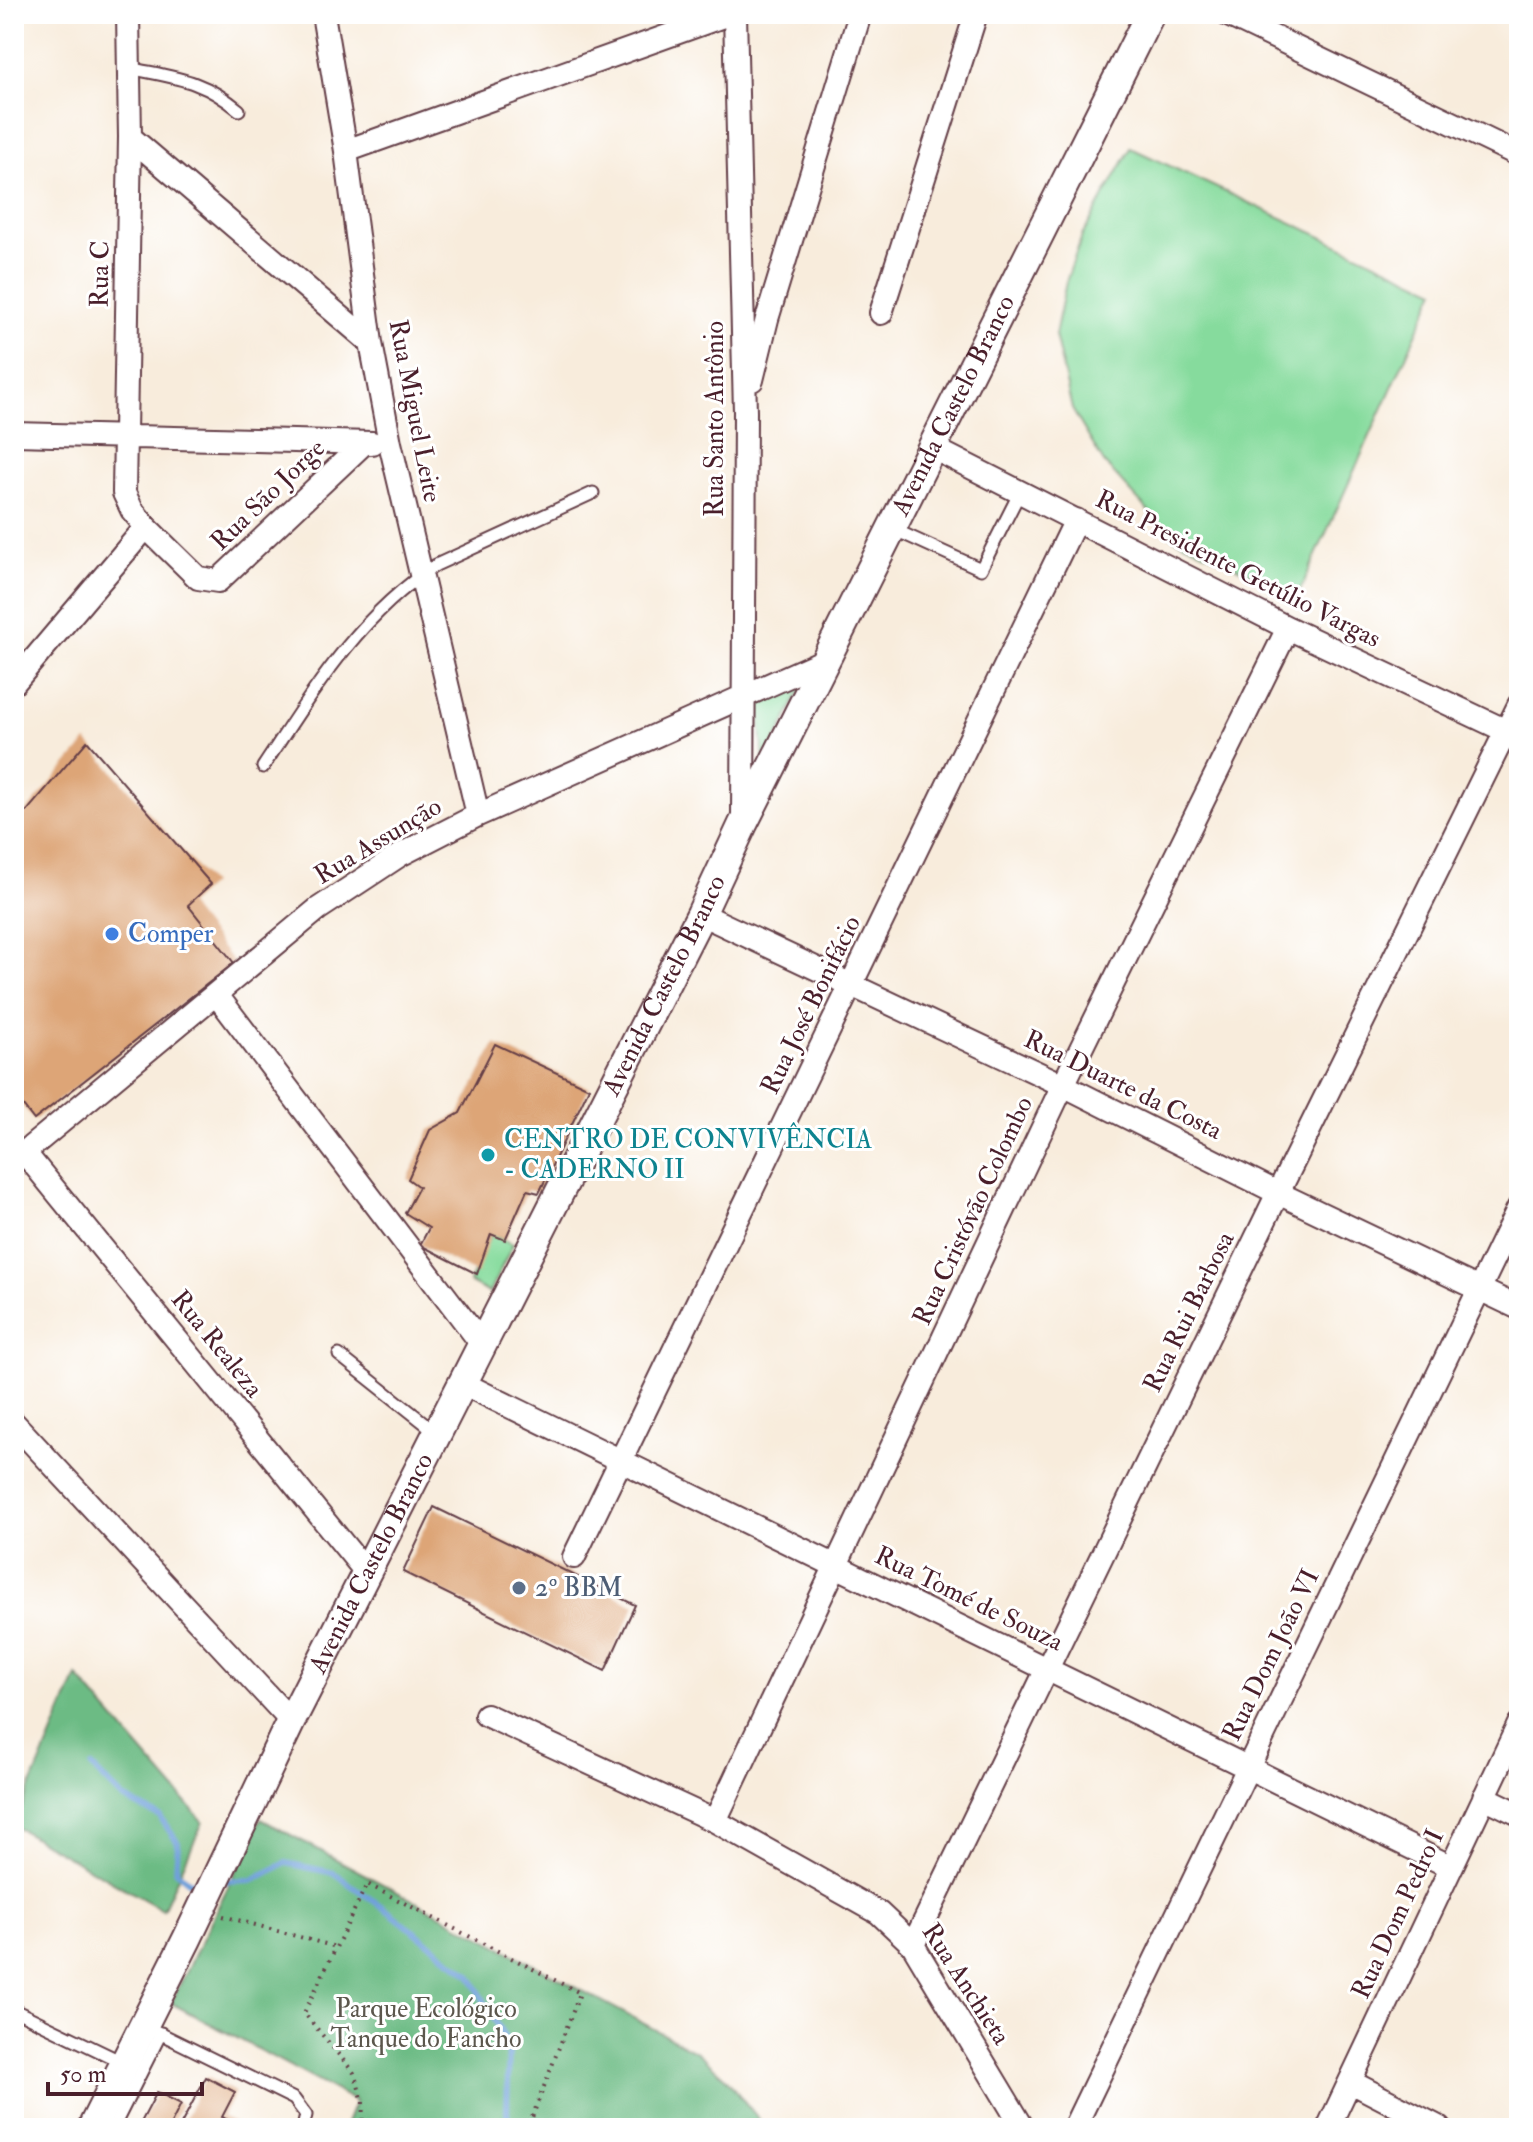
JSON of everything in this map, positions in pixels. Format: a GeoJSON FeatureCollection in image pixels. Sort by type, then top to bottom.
{"type":"FeatureCollection","features":[{"type":"Feature","properties":{"kind":"street","name":"Rua C"},"geometry":{"type":"LineString","coordinates":[[128,14],[130,137],[124,493],[132,510],[146,527]]}},
{"type":"Feature","properties":{"kind":"street","name":"Rua Miguel Leite"},"geometry":{"type":"LineString","coordinates":[[323,14],[346,151],[371,343],[390,443],[478,815]]}},
{"type":"Feature","properties":{"kind":"street"},"geometry":{"type":"LineString","coordinates":[[346,151],[729,14]]}},
{"type":"Feature","properties":{"kind":"street","name":"Rua Santo Antônio"},"geometry":{"type":"LineString","coordinates":[[735,14],[745,412],[743,824]]}},
{"type":"Feature","properties":{"kind":"street"},"geometry":{"type":"LineString","coordinates":[[745,412],[767,319],[860,14]]}},
{"type":"Feature","properties":{"kind":"street"},"geometry":{"type":"LineString","coordinates":[[881,313],[976,14]]}},
{"type":"Feature","properties":{"kind":"street","name":"Avenida Castelo Branco"},"geometry":{"type":"LineString","coordinates":[[92,2128],[125,2063],[152,2029],[204,1902],[291,1721],[701,914],[743,824],[1150,14]]}},
{"type":"Feature","properties":{"kind":"street"},"geometry":{"type":"LineString","coordinates":[[1226,14],[1519,155]]}},
{"type":"Feature","properties":{"kind":"street"},"geometry":{"type":"LineString","coordinates":[[130,137],[371,343]]}},
{"type":"Feature","properties":{"kind":"street"},"geometry":{"type":"LineString","coordinates":[[14,434],[390,443]]}},
{"type":"Feature","properties":{"kind":"street","name":"Rua São Jorge"},"geometry":{"type":"LineString","coordinates":[[146,527],[198,578],[218,581],[364,443]]}},
{"type":"Feature","properties":{"kind":"street","name":"Rua Presidente Getúlio Vargas"},"geometry":{"type":"LineString","coordinates":[[933,448],[1288,628],[1513,734]]}},
{"type":"Feature","properties":{"kind":"street","name":"Rua José Bonifácio"},"geometry":{"type":"LineString","coordinates":[[574,1557],[1076,520]]}},
{"type":"Feature","properties":{"kind":"street"},"geometry":{"type":"LineString","coordinates":[[14,683],[146,527]]}},
{"type":"Feature","properties":{"kind":"street","name":"Rua Cristóvão Colombo"},"geometry":{"type":"LineString","coordinates":[[715,1821],[1063,1085],[1288,628]]}},
{"type":"Feature","properties":{"kind":"street","name":"Rua Assunção"},"geometry":{"type":"LineString","coordinates":[[19,1156],[318,909],[400,855],[478,815],[827,659]]}},
{"type":"Feature","properties":{"kind":"street","name":"Rua Rui Barbosa"},"geometry":{"type":"LineString","coordinates":[[913,1945],[1278,1193],[1513,734],[1519,705]]}},
{"type":"Feature","properties":{"kind":"street","name":"Rua Duarte da Costa"},"geometry":{"type":"LineString","coordinates":[[701,914],[1063,1085],[1278,1193],[1519,1308]]}},
{"type":"Feature","properties":{"kind":"street"},"geometry":{"type":"LineString","coordinates":[[216,994],[481,1343]]}},
{"type":"Feature","properties":{"kind":"street","name":"Rua Realeza"},"geometry":{"type":"LineString","coordinates":[[19,1156],[366,1572]]}},
{"type":"Feature","properties":{"kind":"street","name":"Rua Dom João VI"},"geometry":{"type":"LineString","coordinates":[[1074,2128],[1519,1207]]}},
{"type":"Feature","properties":{"kind":"street","name":"Rua Tomé de Souza"},"geometry":{"type":"LineString","coordinates":[[462,1383],[1451,1867]]}},
{"type":"Feature","properties":{"kind":"street"},"geometry":{"type":"LineString","coordinates":[[14,1423],[291,1721]]}},
{"type":"Feature","properties":{"kind":"street","name":"Rua Anchieta"},"geometry":{"type":"LineString","coordinates":[[486,1715],[715,1821],[879,1913],[913,1945],[1023,2128]]}},
{"type":"Feature","properties":{"kind":"street","name":"Rua Dom Pedro I"},"geometry":{"type":"LineString","coordinates":[[1328,2128],[1519,1724]]}},
{"type":"Feature","properties":{"kind":"street"},"geometry":{"type":"LineString","coordinates":[[1484,1797],[1519,1814]]}},
{"type":"Feature","properties":{"kind":"street"},"geometry":{"type":"LineString","coordinates":[[1351,2082],[1440,2128]]}},
{"type":"Feature","properties":{"kind":"lane"},"geometry":{"type":"LineString","coordinates":[[129,68],[192,81],[219,94],[239,110]]}},
{"type":"Feature","properties":{"kind":"lane"},"geometry":{"type":"LineString","coordinates":[[893,529],[981,569],[1020,492]]}},
{"type":"Feature","properties":{"kind":"lane"},"geometry":{"type":"LineString","coordinates":[[263,767],[339,653],[356,633],[421,574],[593,493]]}},
{"type":"Feature","properties":{"kind":"lane"},"geometry":{"type":"LineString","coordinates":[[339,1355],[437,1434]]}},
{"type":"Feature","properties":{"kind":"lane"},"geometry":{"type":"LineString","coordinates":[[14,2010],[125,2063]]}},
{"type":"Feature","properties":{"kind":"lane"},"geometry":{"type":"LineString","coordinates":[[113,2128],[152,2029],[294,2099],[306,2115],[303,2128]]}},
{"type":"Feature","properties":{"kind":"path"},"geometry":{"type":"LineString","coordinates":[[362,2128],[363,2101],[354,2073],[304,2013],[367,1884],[580,1993],[528,2128]]}},
{"type":"Feature","properties":{"kind":"path"},"geometry":{"type":"LineString","coordinates":[[204,1902],[336,1947]]}},
{"type":"Feature","properties":{"kind":"green space"},"geometry":{"type":"Polygon","coordinates":[[[1131,148],[1436,290],[1298,595],[1173,538],[1104,463],[1072,409],[1055,335],[1066,282],[1082,236],[1131,148]]]}},
{"type":"Feature","properties":{"kind":"green space"},"geometry":{"type":"Polygon","coordinates":[[[805,681],[764,765],[759,703],[805,681]]]}},
{"type":"Feature","properties":{"kind":"green space"},"geometry":{"type":"Polygon","coordinates":[[[491,1234],[513,1244],[489,1293],[469,1282],[491,1234]]]}},
{"type":"Feature","properties":{"kind":"green space"},"geometry":{"type":"Polygon","coordinates":[[[77,1676],[203,1822],[163,1910],[14,1826],[77,1676]]]}},
{"type":"Feature","properties":{"kind":"green space","name":"Parque Ecológico Tanque do Fancho"},"geometry":{"type":"Polygon","coordinates":[[[261,1819],[697,2052],[723,2075],[766,2128],[344,2128],[355,2101],[171,2003],[261,1819]]]}},
{"type":"Feature","properties":{"kind":"building","name":"Comper"},"geometry":{"type":"Polygon","coordinates":[[[87,741],[211,884],[188,905],[234,963],[34,1120],[23,1106],[14,1114],[14,826],[87,741]]]}},
{"type":"Feature","properties":{"kind":"building","name":"CENTRO DE CONVIVÊNCIA - CADERNO II"},"geometry":{"type":"Polygon","coordinates":[[[495,1044],[589,1088],[539,1193],[527,1190],[505,1240],[491,1234],[477,1274],[420,1245],[429,1228],[405,1213],[419,1187],[408,1179],[430,1130],[460,1113],[495,1044]]]}},
{"type":"Feature","properties":{"kind":"building","name":"2º BBM"},"geometry":{"type":"Polygon","coordinates":[[[434,1507],[635,1605],[605,1671],[403,1572],[434,1507]]]}},
{"type":"Feature","properties":{"kind":"building"},"geometry":{"type":"Polygon","coordinates":[[[206,2077],[235,2092],[222,2117],[244,2128],[179,2128],[206,2077]]]}},
{"type":"Feature","properties":{"kind":"building"},"geometry":{"type":"Polygon","coordinates":[[[157,2092],[181,2104],[169,2128],[138,2128],[157,2092]]]}},
{"type":"Feature","properties":{"kind":"waterway"},"geometry":{"type":"LineString","coordinates":[[92,1767],[123,1798],[160,1817],[178,1843],[176,1871],[190,1882],[203,1882]]}},
{"type":"Feature","properties":{"kind":"waterway"},"geometry":{"type":"LineString","coordinates":[[223,1881],[253,1880],[286,1863],[334,1873],[470,1975],[509,2046],[509,2128]]}},
{"type":"Feature","properties":{"kind":"place","name":"Comper"},"geometry":{"type":"Point","coordinates":[112,934]}},
{"type":"Feature","properties":{"kind":"place","name":"CENTRO DE CONVIVÊNCIA - CADERNO II"},"geometry":{"type":"Point","coordinates":[488,1155]}},
{"type":"Feature","properties":{"kind":"place","name":"2º BBM"},"geometry":{"type":"Point","coordinates":[519,1588]}}]}
